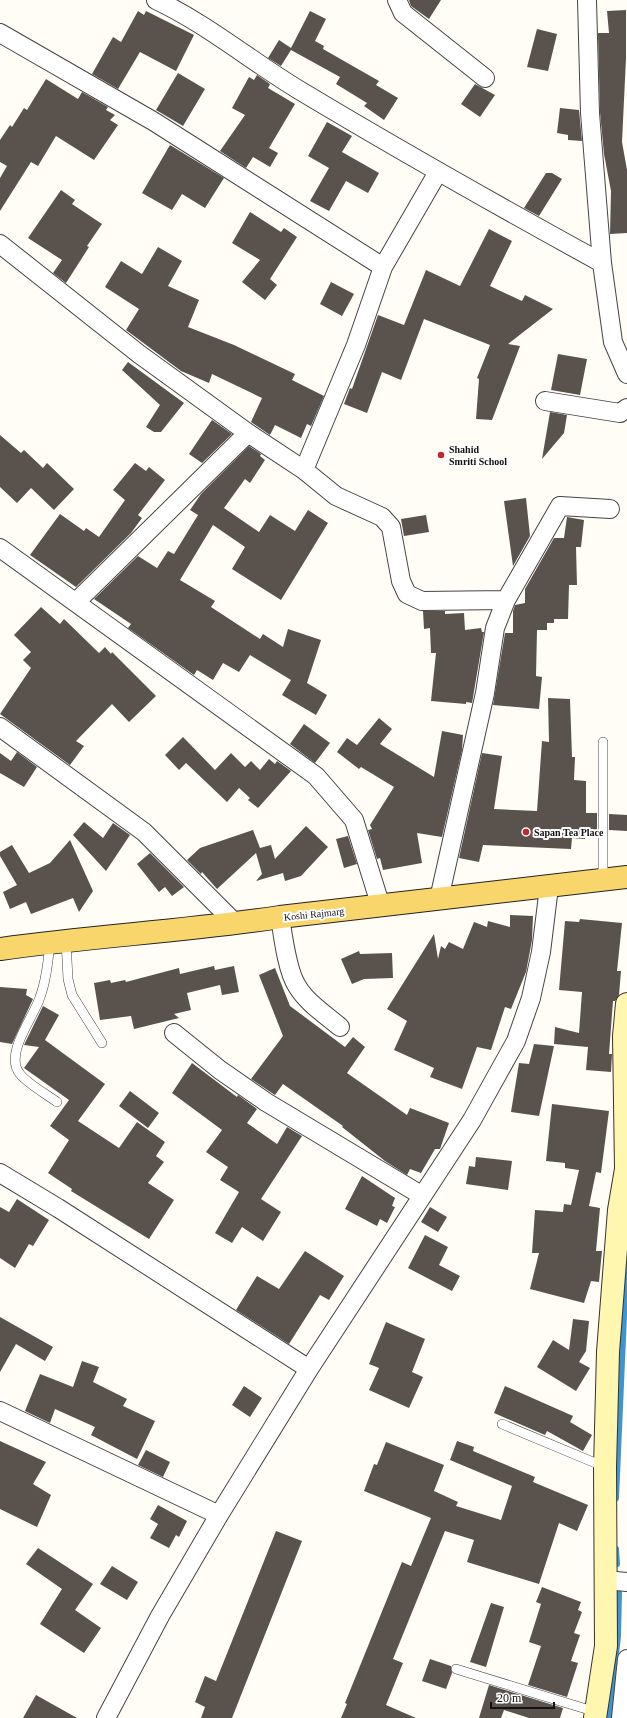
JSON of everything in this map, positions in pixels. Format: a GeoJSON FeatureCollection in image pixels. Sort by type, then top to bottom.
{"type":"FeatureCollection","features":[{"type":"Feature","properties":{"kind":"main road","name":"Koshi Rajmarg"},"geometry":{"type":"LineString","coordinates":[[0,949],[58,941],[236,924],[280,917],[381,907],[627,877]]}},
{"type":"Feature","properties":{"kind":"street"},"geometry":{"type":"LineString","coordinates":[[156,0],[180,11],[298,89],[438,172],[602,263]]}},
{"type":"Feature","properties":{"kind":"street"},"geometry":{"type":"LineString","coordinates":[[397,0],[403,13],[485,78]]}},
{"type":"Feature","properties":{"kind":"street"},"geometry":{"type":"LineString","coordinates":[[587,0],[590,113],[602,263],[613,342],[627,374]]}},
{"type":"Feature","properties":{"kind":"street"},"geometry":{"type":"LineString","coordinates":[[0,33],[153,121],[383,267]]}},
{"type":"Feature","properties":{"kind":"street"},"geometry":{"type":"LineString","coordinates":[[304,470],[356,345],[383,267],[438,172]]}},
{"type":"Feature","properties":{"kind":"street"},"geometry":{"type":"LineString","coordinates":[[0,244],[139,354],[304,470],[336,496],[382,517],[391,527],[401,581],[407,594],[422,601],[506,600]]}},
{"type":"Feature","properties":{"kind":"street"},"geometry":{"type":"LineString","coordinates":[[545,401],[620,413],[627,408]]}},
{"type":"Feature","properties":{"kind":"street"},"geometry":{"type":"LineString","coordinates":[[76,602],[248,432]]}},
{"type":"Feature","properties":{"kind":"street"},"geometry":{"type":"LineString","coordinates":[[439,899],[485,693],[495,628],[506,600],[560,506],[610,509]]}},
{"type":"Feature","properties":{"kind":"street"},"geometry":{"type":"LineString","coordinates":[[0,548],[316,776],[354,820],[381,907]]}},
{"type":"Feature","properties":{"kind":"street"},"geometry":{"type":"LineString","coordinates":[[0,727],[144,832],[236,924]]}},
{"type":"Feature","properties":{"kind":"street"},"geometry":{"type":"LineString","coordinates":[[106,1718],[160,1616],[219,1515],[309,1369],[472,1120],[516,1041],[531,998],[540,952],[549,887]]}},
{"type":"Feature","properties":{"kind":"street"},"geometry":{"type":"LineString","coordinates":[[280,917],[285,950],[296,986],[312,1003],[340,1027]]}},
{"type":"Feature","properties":{"kind":"street"},"geometry":{"type":"LineString","coordinates":[[596,1715],[606,1646],[605,1467],[608,1352],[619,1210],[627,1171],[624,1036],[627,1004]]}},
{"type":"Feature","properties":{"kind":"street"},"geometry":{"type":"LineString","coordinates":[[174,1033],[220,1070],[266,1102],[422,1195]]}},
{"type":"Feature","properties":{"kind":"street"},"geometry":{"type":"LineString","coordinates":[[0,1173],[58,1208],[309,1369]]}},
{"type":"Feature","properties":{"kind":"street"},"geometry":{"type":"LineString","coordinates":[[0,1411],[219,1515]]}},
{"type":"Feature","properties":{"kind":"street"},"geometry":{"type":"LineString","coordinates":[[606,1580],[627,1582]]}},
{"type":"Feature","properties":{"kind":"street"},"geometry":{"type":"LineString","coordinates":[[621,1718],[627,1659]]}},
{"type":"Feature","properties":{"kind":"lane"},"geometry":{"type":"LineString","coordinates":[[603,742],[603,880]]}},
{"type":"Feature","properties":{"kind":"lane"},"geometry":{"type":"LineString","coordinates":[[58,941],[72,995],[102,1043]]}},
{"type":"Feature","properties":{"kind":"lane"},"geometry":{"type":"LineString","coordinates":[[57,1102],[20,1074],[15,1063],[16,1050],[39,1001],[58,941]]}},
{"type":"Feature","properties":{"kind":"lane"},"geometry":{"type":"LineString","coordinates":[[502,1424],[605,1467]]}},
{"type":"Feature","properties":{"kind":"lane"},"geometry":{"type":"LineString","coordinates":[[456,1669],[596,1715]]}},
{"type":"Feature","properties":{"kind":"building"},"geometry":{"type":"Polygon","coordinates":[[[409,0],[441,0],[429,19],[411,6],[409,0]]]}},
{"type":"Feature","properties":{"kind":"building"},"geometry":{"type":"Polygon","coordinates":[[[626,10],[626,58],[622,142],[627,170],[627,233],[610,234],[611,191],[604,154],[600,112],[598,33],[609,33],[607,11],[626,10]]]}},
{"type":"Feature","properties":{"kind":"building"},"geometry":{"type":"Polygon","coordinates":[[[138,11],[144,15],[146,11],[194,35],[176,71],[140,52],[118,89],[92,74],[113,37],[121,42],[138,11]]]}},
{"type":"Feature","properties":{"kind":"building"},"geometry":{"type":"Polygon","coordinates":[[[310,11],[326,19],[315,41],[324,46],[323,49],[379,81],[376,85],[398,98],[384,120],[364,106],[367,103],[336,84],[340,77],[291,50],[281,66],[268,58],[279,40],[291,48],[310,11]]]}},
{"type":"Feature","properties":{"kind":"building"},"geometry":{"type":"Polygon","coordinates":[[[537,29],[557,34],[548,71],[527,67],[537,29]]]}},
{"type":"Feature","properties":{"kind":"building"},"geometry":{"type":"Polygon","coordinates":[[[178,73],[205,89],[183,126],[156,110],[178,73]]]}},
{"type":"Feature","properties":{"kind":"building"},"geometry":{"type":"Polygon","coordinates":[[[257,75],[270,84],[268,88],[295,104],[269,148],[278,153],[270,167],[253,157],[246,168],[220,151],[245,115],[232,108],[249,77],[254,80],[257,75]]]}},
{"type":"Feature","properties":{"kind":"building"},"geometry":{"type":"Polygon","coordinates":[[[46,79],[78,99],[82,92],[108,107],[106,110],[115,115],[110,120],[118,125],[94,160],[56,136],[38,166],[31,162],[0,211],[0,178],[7,166],[0,162],[0,140],[10,125],[12,127],[24,108],[27,110],[46,79]]]}},
{"type":"Feature","properties":{"kind":"building"},"geometry":{"type":"Polygon","coordinates":[[[475,84],[495,95],[480,117],[461,104],[475,84]]]}},
{"type":"Feature","properties":{"kind":"building"},"geometry":{"type":"Polygon","coordinates":[[[560,108],[579,110],[582,141],[568,140],[568,135],[557,133],[560,108]]]}},
{"type":"Feature","properties":{"kind":"building"},"geometry":{"type":"Polygon","coordinates":[[[327,122],[352,136],[342,152],[379,173],[368,193],[346,181],[329,211],[310,201],[329,168],[308,156],[327,122]]]}},
{"type":"Feature","properties":{"kind":"building"},"geometry":{"type":"Polygon","coordinates":[[[170,145],[224,178],[205,208],[182,194],[172,210],[142,193],[170,145]]]}},
{"type":"Feature","properties":{"kind":"building"},"geometry":{"type":"Polygon","coordinates":[[[546,173],[552,173],[562,179],[539,216],[524,208],[546,173]]]}},
{"type":"Feature","properties":{"kind":"building"},"geometry":{"type":"Polygon","coordinates":[[[61,190],[75,200],[72,204],[102,224],[87,246],[89,247],[66,283],[53,273],[62,260],[28,238],[61,190]]]}},
{"type":"Feature","properties":{"kind":"building"},"geometry":{"type":"Polygon","coordinates":[[[250,212],[281,232],[284,228],[297,237],[270,279],[277,285],[265,300],[242,282],[260,260],[232,243],[250,212]]]}},
{"type":"Feature","properties":{"kind":"building"},"geometry":{"type":"Polygon","coordinates":[[[489,229],[512,241],[490,286],[522,301],[525,295],[553,309],[508,344],[520,346],[492,420],[476,419],[479,379],[477,378],[490,345],[424,319],[401,380],[382,372],[367,413],[344,404],[350,388],[352,389],[378,315],[404,325],[426,270],[460,286],[489,229]]]}},
{"type":"Feature","properties":{"kind":"building"},"geometry":{"type":"Polygon","coordinates":[[[158,247],[182,261],[168,286],[199,300],[188,327],[234,345],[295,374],[292,380],[324,396],[311,426],[307,424],[301,438],[275,425],[270,435],[251,422],[262,398],[212,374],[209,383],[181,371],[126,330],[139,309],[105,287],[121,261],[142,274],[158,247]]]}},
{"type":"Feature","properties":{"kind":"building"},"geometry":{"type":"Polygon","coordinates":[[[331,282],[354,294],[342,316],[320,304],[331,282]]]}},
{"type":"Feature","properties":{"kind":"building"},"geometry":{"type":"Polygon","coordinates":[[[558,354],[587,359],[580,395],[551,390],[558,354]]]}},
{"type":"Feature","properties":{"kind":"building"},"geometry":{"type":"Polygon","coordinates":[[[128,362],[184,403],[161,432],[154,432],[146,427],[160,405],[122,370],[128,362]]]}},
{"type":"Feature","properties":{"kind":"building"},"geometry":{"type":"Polygon","coordinates":[[[550,412],[567,415],[564,433],[542,459],[550,412]]]}},
{"type":"Feature","properties":{"kind":"building"},"geometry":{"type":"Polygon","coordinates":[[[212,420],[232,434],[202,463],[189,454],[212,420]]]}},
{"type":"Feature","properties":{"kind":"building"},"geometry":{"type":"Polygon","coordinates":[[[0,435],[21,453],[24,450],[43,468],[47,463],[74,489],[54,510],[31,488],[17,503],[0,487],[0,435]]]}},
{"type":"Feature","properties":{"kind":"building"},"geometry":{"type":"Polygon","coordinates":[[[249,446],[261,454],[260,456],[265,460],[250,483],[245,479],[224,508],[259,532],[270,515],[295,531],[308,510],[328,523],[281,600],[232,569],[245,547],[213,525],[180,580],[215,601],[211,607],[260,639],[263,634],[283,647],[288,629],[321,640],[307,683],[327,695],[316,715],[282,695],[291,680],[250,655],[239,672],[223,663],[213,680],[197,670],[194,675],[128,628],[131,624],[94,599],[138,556],[157,568],[168,551],[174,554],[198,515],[190,510],[201,494],[249,446]]]}},
{"type":"Feature","properties":{"kind":"building"},"geometry":{"type":"Polygon","coordinates":[[[135,463],[146,471],[149,467],[165,480],[138,515],[142,518],[131,533],[76,587],[30,555],[60,514],[84,531],[86,528],[99,537],[125,500],[113,490],[135,463]]]}},
{"type":"Feature","properties":{"kind":"building"},"geometry":{"type":"Polygon","coordinates":[[[526,498],[530,536],[513,566],[504,501],[526,498]]]}},
{"type":"Feature","properties":{"kind":"building"},"geometry":{"type":"Polygon","coordinates":[[[426,515],[429,532],[404,536],[401,519],[426,515]]]}},
{"type":"Feature","properties":{"kind":"building"},"geometry":{"type":"Polygon","coordinates":[[[567,517],[584,520],[581,547],[576,547],[577,585],[569,585],[568,619],[554,619],[554,623],[547,623],[547,630],[537,630],[536,676],[542,677],[539,709],[493,705],[505,633],[513,633],[513,611],[515,605],[525,603],[525,589],[554,538],[564,538],[567,517]]]}},
{"type":"Feature","properties":{"kind":"building"},"geometry":{"type":"Polygon","coordinates":[[[41,607],[60,624],[64,619],[99,653],[105,647],[111,654],[112,652],[156,696],[129,722],[112,704],[76,741],[84,746],[70,765],[0,714],[31,668],[23,660],[31,652],[14,635],[41,607]]]}},
{"type":"Feature","properties":{"kind":"building"},"geometry":{"type":"Polygon","coordinates":[[[423,611],[445,611],[445,614],[464,613],[465,630],[481,628],[482,632],[484,632],[472,703],[466,702],[466,704],[431,701],[436,653],[431,653],[430,628],[424,629],[423,611]]]}},
{"type":"Feature","properties":{"kind":"building"},"geometry":{"type":"Polygon","coordinates":[[[548,698],[570,699],[572,757],[575,757],[574,780],[586,781],[586,813],[597,813],[597,830],[585,829],[585,839],[572,838],[571,849],[483,845],[479,862],[459,858],[482,753],[502,756],[494,809],[537,811],[542,741],[549,742],[548,698]]]}},
{"type":"Feature","properties":{"kind":"building"},"geometry":{"type":"Polygon","coordinates":[[[379,718],[392,729],[380,744],[434,777],[442,731],[463,735],[462,750],[442,837],[417,833],[422,863],[383,870],[380,858],[377,859],[368,830],[372,829],[370,825],[394,787],[361,767],[359,769],[337,752],[347,738],[357,745],[379,718]]]}},
{"type":"Feature","properties":{"kind":"building"},"geometry":{"type":"Polygon","coordinates":[[[304,724],[330,743],[315,763],[290,744],[304,724]]]}},
{"type":"Feature","properties":{"kind":"building"},"geometry":{"type":"Polygon","coordinates":[[[183,737],[215,770],[231,753],[245,767],[251,761],[260,770],[269,759],[275,764],[277,761],[291,771],[258,808],[248,800],[250,798],[239,788],[227,802],[186,763],[179,770],[165,755],[183,737]]]}},
{"type":"Feature","properties":{"kind":"building"},"geometry":{"type":"Polygon","coordinates":[[[17,752],[37,767],[24,787],[0,773],[0,753],[11,761],[17,752]]]}},
{"type":"Feature","properties":{"kind":"building"},"geometry":{"type":"Polygon","coordinates":[[[609,814],[627,815],[627,831],[609,830],[609,814]]]}},
{"type":"Feature","properties":{"kind":"building"},"geometry":{"type":"Polygon","coordinates":[[[84,822],[103,838],[113,823],[130,835],[106,871],[73,835],[84,822]]]}},
{"type":"Feature","properties":{"kind":"building"},"geometry":{"type":"Polygon","coordinates":[[[306,826],[328,847],[301,876],[285,881],[283,873],[256,881],[262,874],[256,853],[217,889],[202,872],[201,874],[187,860],[200,848],[253,830],[260,848],[271,845],[275,859],[306,826]]]}},
{"type":"Feature","properties":{"kind":"building"},"geometry":{"type":"Polygon","coordinates":[[[348,836],[357,864],[344,868],[336,839],[348,836]]]}},
{"type":"Feature","properties":{"kind":"building"},"geometry":{"type":"Polygon","coordinates":[[[70,840],[93,891],[79,912],[73,898],[31,914],[26,902],[10,909],[3,892],[17,885],[0,856],[0,852],[12,845],[29,873],[50,863],[70,840]]]}},
{"type":"Feature","properties":{"kind":"building"},"geometry":{"type":"Polygon","coordinates":[[[150,853],[184,887],[172,896],[165,887],[159,892],[137,864],[150,853]]]}},
{"type":"Feature","properties":{"kind":"building"},"geometry":{"type":"Polygon","coordinates":[[[510,915],[533,916],[532,940],[526,972],[511,1009],[505,1007],[491,1050],[477,1047],[462,1089],[430,1077],[434,1068],[394,1050],[407,1021],[387,1009],[434,934],[438,959],[441,946],[445,949],[449,942],[463,949],[474,922],[487,927],[488,921],[510,927],[510,915]]]}},
{"type":"Feature","properties":{"kind":"building"},"geometry":{"type":"Polygon","coordinates":[[[580,919],[622,923],[617,971],[621,971],[619,995],[615,1001],[613,1001],[609,1054],[612,1054],[611,1072],[586,1070],[588,1047],[554,1044],[555,1027],[579,1033],[582,992],[559,990],[565,921],[579,922],[580,919]]]}},
{"type":"Feature","properties":{"kind":"building"},"geometry":{"type":"Polygon","coordinates":[[[359,951],[360,954],[392,953],[393,978],[364,979],[352,984],[341,959],[359,951]]]}},
{"type":"Feature","properties":{"kind":"building"},"geometry":{"type":"Polygon","coordinates":[[[214,966],[215,970],[234,966],[239,992],[222,995],[220,985],[187,993],[191,1010],[174,1014],[179,1018],[134,1029],[131,1016],[100,1020],[94,983],[110,980],[111,983],[125,980],[126,982],[179,968],[180,974],[214,966]]]}},
{"type":"Feature","properties":{"kind":"building"},"geometry":{"type":"Polygon","coordinates":[[[275,968],[290,1006],[345,1047],[353,1037],[365,1047],[347,1073],[407,1115],[410,1108],[449,1123],[440,1149],[435,1149],[421,1173],[410,1169],[407,1175],[385,1161],[342,1127],[343,1126],[283,1084],[275,1095],[251,1079],[283,1036],[259,975],[275,968]]]}},
{"type":"Feature","properties":{"kind":"building"},"geometry":{"type":"Polygon","coordinates":[[[0,987],[27,989],[26,995],[33,999],[12,1044],[0,1042],[0,987]]]}},
{"type":"Feature","properties":{"kind":"building"},"geometry":{"type":"Polygon","coordinates":[[[43,1006],[59,1015],[45,1040],[105,1084],[78,1121],[119,1148],[137,1122],[165,1142],[156,1156],[164,1162],[148,1183],[174,1200],[149,1239],[71,1191],[72,1189],[48,1173],[69,1140],[50,1126],[69,1100],[24,1068],[39,1047],[24,1045],[43,1006]]]}},
{"type":"Feature","properties":{"kind":"building"},"geometry":{"type":"Polygon","coordinates":[[[534,1044],[554,1046],[539,1116],[511,1112],[519,1063],[529,1064],[534,1044]]]}},
{"type":"Feature","properties":{"kind":"building"},"geometry":{"type":"Polygon","coordinates":[[[192,1063],[237,1097],[238,1095],[257,1109],[247,1123],[277,1144],[287,1127],[302,1136],[261,1199],[281,1212],[263,1241],[242,1227],[232,1243],[215,1233],[239,1192],[220,1180],[228,1167],[206,1152],[222,1130],[172,1093],[192,1063]]]}},
{"type":"Feature","properties":{"kind":"building"},"geometry":{"type":"Polygon","coordinates":[[[130,1091],[159,1113],[148,1128],[119,1106],[130,1091]]]}},
{"type":"Feature","properties":{"kind":"building"},"geometry":{"type":"Polygon","coordinates":[[[552,1104],[609,1111],[601,1173],[596,1172],[589,1206],[600,1208],[596,1251],[602,1251],[599,1282],[591,1281],[584,1303],[530,1289],[539,1253],[532,1253],[535,1210],[563,1212],[564,1204],[571,1205],[579,1170],[565,1168],[565,1163],[546,1161],[552,1104]]]}},
{"type":"Feature","properties":{"kind":"building"},"geometry":{"type":"Polygon","coordinates":[[[476,1157],[512,1161],[508,1190],[466,1184],[469,1166],[475,1167],[476,1157]]]}},
{"type":"Feature","properties":{"kind":"building"},"geometry":{"type":"Polygon","coordinates":[[[362,1176],[395,1198],[392,1206],[395,1207],[387,1223],[380,1219],[377,1226],[345,1209],[362,1176]]]}},
{"type":"Feature","properties":{"kind":"building"},"geometry":{"type":"Polygon","coordinates":[[[17,1199],[49,1220],[33,1246],[29,1244],[15,1268],[0,1258],[0,1207],[9,1212],[17,1199]]]}},
{"type":"Feature","properties":{"kind":"building"},"geometry":{"type":"Polygon","coordinates":[[[430,1207],[447,1217],[438,1232],[421,1222],[430,1207]]]}},
{"type":"Feature","properties":{"kind":"building"},"geometry":{"type":"Polygon","coordinates":[[[425,1235],[448,1247],[439,1265],[460,1276],[452,1291],[408,1268],[425,1235]]]}},
{"type":"Feature","properties":{"kind":"building"},"geometry":{"type":"Polygon","coordinates":[[[305,1251],[344,1276],[329,1300],[320,1295],[289,1344],[236,1310],[257,1276],[279,1289],[305,1251]]]}},
{"type":"Feature","properties":{"kind":"building"},"geometry":{"type":"Polygon","coordinates":[[[0,1317],[53,1347],[45,1361],[16,1344],[0,1372],[0,1317]]]}},
{"type":"Feature","properties":{"kind":"building"},"geometry":{"type":"Polygon","coordinates":[[[573,1319],[589,1321],[586,1351],[579,1362],[590,1368],[576,1391],[537,1367],[553,1340],[569,1350],[573,1319]]]}},
{"type":"Feature","properties":{"kind":"building"},"geometry":{"type":"Polygon","coordinates":[[[386,1322],[425,1339],[412,1372],[423,1377],[409,1408],[369,1390],[379,1368],[369,1364],[386,1322]]]}},
{"type":"Feature","properties":{"kind":"building"},"geometry":{"type":"Polygon","coordinates":[[[82,1361],[99,1367],[93,1382],[127,1399],[123,1406],[155,1421],[137,1459],[91,1435],[95,1427],[55,1409],[50,1423],[25,1411],[40,1374],[73,1387],[82,1361]]]}},
{"type":"Feature","properties":{"kind":"building"},"geometry":{"type":"Polygon","coordinates":[[[244,1386],[262,1398],[250,1417],[232,1405],[244,1386]]]}},
{"type":"Feature","properties":{"kind":"building"},"geometry":{"type":"Polygon","coordinates":[[[505,1386],[573,1416],[570,1422],[592,1435],[583,1451],[547,1431],[545,1435],[494,1413],[505,1386]]]}},
{"type":"Feature","properties":{"kind":"building"},"geometry":{"type":"Polygon","coordinates":[[[0,1441],[46,1462],[33,1484],[51,1495],[37,1527],[0,1509],[0,1441]]]}},
{"type":"Feature","properties":{"kind":"building"},"geometry":{"type":"Polygon","coordinates":[[[457,1441],[474,1447],[473,1451],[535,1477],[533,1482],[588,1505],[577,1531],[559,1523],[539,1584],[467,1562],[474,1540],[445,1531],[393,1659],[403,1663],[386,1705],[416,1718],[341,1718],[347,1704],[345,1703],[402,1562],[411,1566],[431,1518],[364,1491],[374,1464],[377,1465],[386,1442],[444,1465],[434,1491],[458,1502],[456,1506],[501,1520],[512,1486],[450,1460],[457,1441]]]}},
{"type":"Feature","properties":{"kind":"building"},"geometry":{"type":"Polygon","coordinates":[[[146,1450],[170,1462],[163,1477],[138,1465],[146,1450]]]}},
{"type":"Feature","properties":{"kind":"building"},"geometry":{"type":"Polygon","coordinates":[[[158,1505],[187,1521],[179,1537],[176,1535],[169,1548],[150,1538],[158,1524],[150,1519],[158,1505]]]}},
{"type":"Feature","properties":{"kind":"building"},"geometry":{"type":"Polygon","coordinates":[[[276,1531],[302,1541],[232,1718],[201,1718],[205,1707],[195,1702],[205,1676],[216,1681],[276,1531]]]}},
{"type":"Feature","properties":{"kind":"building"},"geometry":{"type":"Polygon","coordinates":[[[38,1548],[93,1584],[75,1610],[101,1628],[84,1653],[40,1624],[62,1589],[26,1564],[38,1548]]]}},
{"type":"Feature","properties":{"kind":"building"},"geometry":{"type":"Polygon","coordinates":[[[112,1566],[138,1582],[127,1600],[100,1584],[112,1566]]]}},
{"type":"Feature","properties":{"kind":"building"},"geometry":{"type":"Polygon","coordinates":[[[542,1587],[581,1602],[578,1610],[582,1612],[574,1633],[580,1635],[571,1661],[578,1663],[567,1697],[528,1685],[541,1646],[529,1642],[541,1604],[536,1602],[542,1587]]]}},
{"type":"Feature","properties":{"kind":"building"},"geometry":{"type":"Polygon","coordinates":[[[491,1603],[504,1607],[486,1667],[470,1662],[491,1603]]]}},
{"type":"Feature","properties":{"kind":"building"},"geometry":{"type":"Polygon","coordinates":[[[430,1659],[451,1666],[452,1673],[446,1689],[422,1681],[430,1659]]]}},
{"type":"Feature","properties":{"kind":"building"},"geometry":{"type":"Polygon","coordinates":[[[489,1685],[563,1708],[560,1718],[529,1718],[504,1710],[501,1718],[479,1718],[489,1685]]]}},
{"type":"Feature","properties":{"kind":"building"},"geometry":{"type":"Polygon","coordinates":[[[36,1695],[77,1718],[23,1718],[36,1695]]]}},
{"type":"Feature","properties":{"kind":"waterway"},"geometry":{"type":"LineString","coordinates":[[616,1498],[627,1247]]}},
{"type":"Feature","properties":{"kind":"waterway"},"geometry":{"type":"LineString","coordinates":[[616,1549],[617,1564]]}},
{"type":"Feature","properties":{"kind":"waterway"},"geometry":{"type":"LineString","coordinates":[[609,1718],[618,1636],[619,1593]]}},
{"type":"Feature","properties":{"kind":"place","name":"Shahid Smriti School"},"geometry":{"type":"Point","coordinates":[441,455]}},
{"type":"Feature","properties":{"kind":"place","name":"Sapan Tea Place"},"geometry":{"type":"Point","coordinates":[526,832]}}]}
